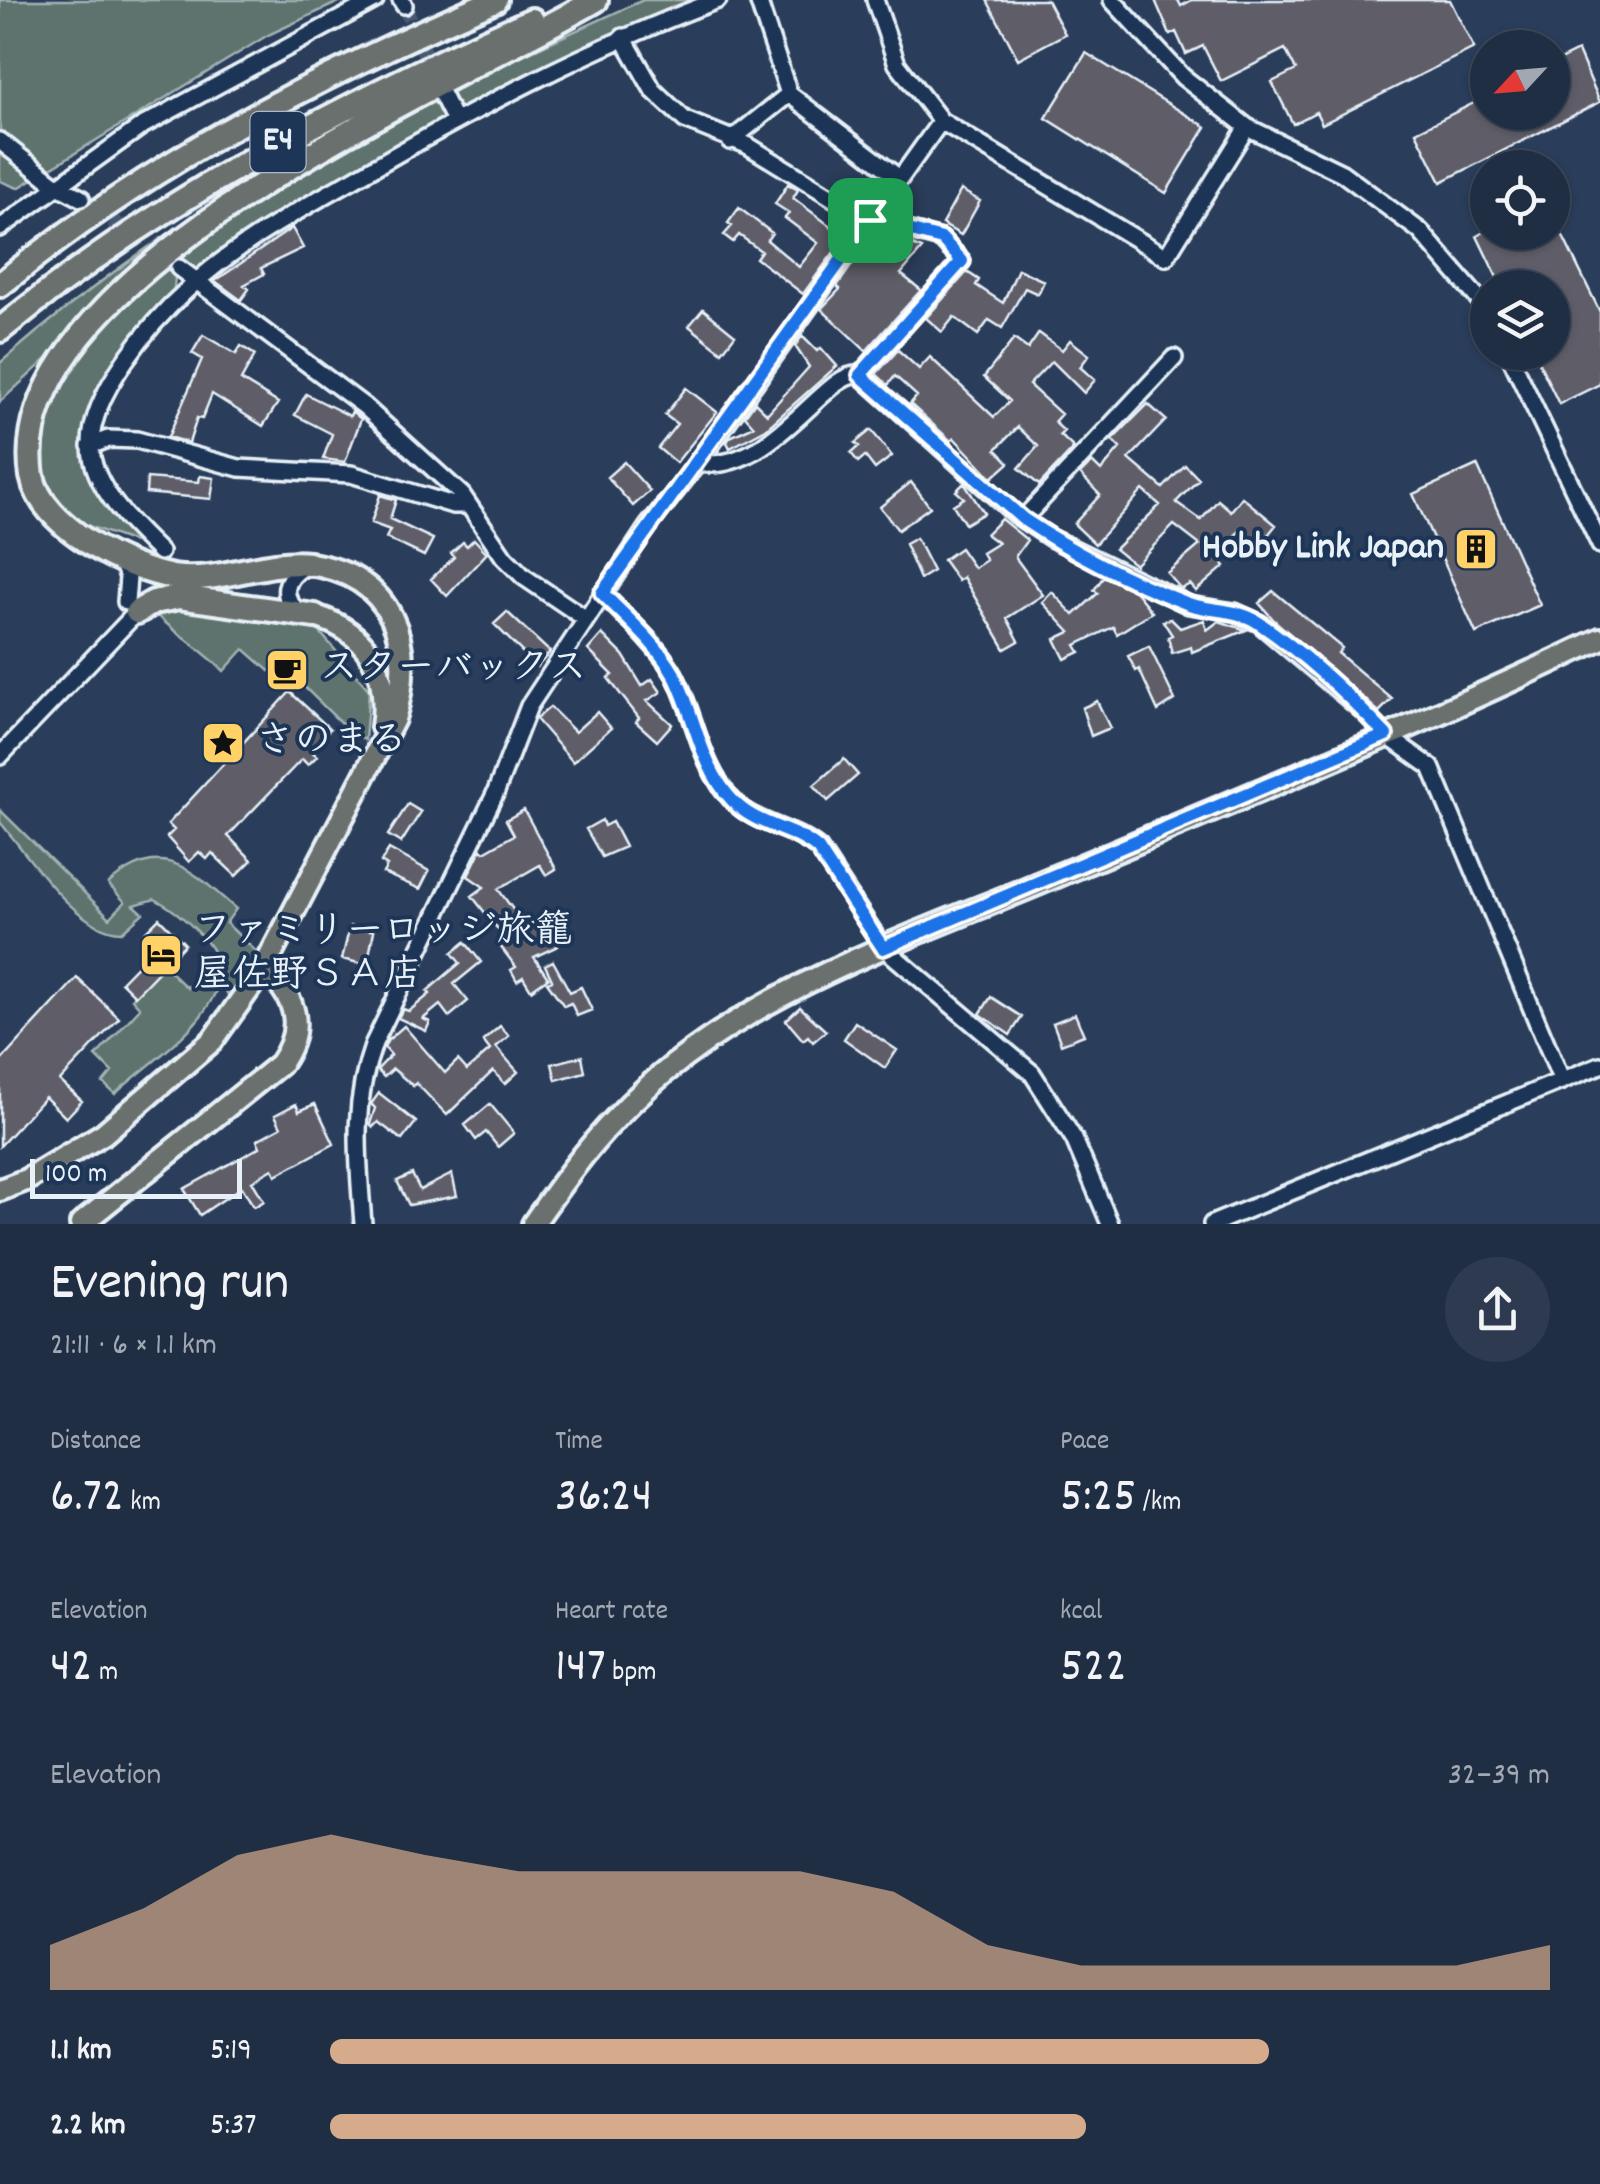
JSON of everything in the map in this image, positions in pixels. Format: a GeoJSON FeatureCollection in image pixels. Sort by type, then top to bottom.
{"type":"FeatureCollection","features":[{"type":"Feature","properties":{"kind":"highway","name":"E4"},"geometry":{"type":"LineString","coordinates":[[0,285],[103,209],[232,128],[364,59],[495,0]]}},
{"type":"Feature","properties":{"kind":"highway","name":"E4"},"geometry":{"type":"LineString","coordinates":[[0,330],[122,239],[250,158],[378,90],[582,0]]}},
{"type":"Feature","properties":{"kind":"highway"},"geometry":{"type":"LineString","coordinates":[[308,564],[264,566],[216,577],[175,578],[118,556],[58,524],[40,500],[30,467],[31,432],[44,387],[83,326],[121,287],[199,225],[388,110],[596,0]]}},
{"type":"Feature","properties":{"kind":"highway"},"geometry":{"type":"LineString","coordinates":[[131,607],[179,597],[307,614]]}},
{"type":"Feature","properties":{"kind":"main road"},"geometry":{"type":"LineString","coordinates":[[0,1190],[26,1180],[87,1144],[143,1102],[212,1041],[264,968],[394,719],[402,693],[403,646],[396,626],[370,588],[348,574],[308,564]]}},
{"type":"Feature","properties":{"kind":"main road"},"geometry":{"type":"LineString","coordinates":[[307,614],[336,622],[376,660],[385,696],[381,739]]}},
{"type":"Feature","properties":{"kind":"main road"},"geometry":{"type":"LineString","coordinates":[[533,1224],[587,1151],[647,1088],[773,1000],[883,948],[1386,735],[1600,639]]}},
{"type":"Feature","properties":{"kind":"main road"},"geometry":{"type":"LineString","coordinates":[[81,1224],[280,1064],[295,1036],[295,1012],[280,984],[264,968]]}},
{"type":"Feature","properties":{"kind":"street"},"geometry":{"type":"LineString","coordinates":[[0,228],[56,184],[142,126],[375,0]]}},
{"type":"Feature","properties":{"kind":"street"},"geometry":{"type":"LineString","coordinates":[[160,552],[112,498],[99,477],[90,446],[102,398],[128,357],[198,281],[293,214],[454,119],[624,38],[718,0]]}},
{"type":"Feature","properties":{"kind":"street"},"geometry":{"type":"LineString","coordinates":[[758,0],[789,94],[899,178]]}},
{"type":"Feature","properties":{"kind":"street"},"geometry":{"type":"LineString","coordinates":[[876,0],[898,64],[941,121],[1166,257],[1248,127]]}},
{"type":"Feature","properties":{"kind":"street"},"geometry":{"type":"LineString","coordinates":[[1112,0],[1183,77],[1248,127],[1342,173],[1420,231],[1470,289]]}},
{"type":"Feature","properties":{"kind":"street"},"geometry":{"type":"LineString","coordinates":[[624,38],[640,72],[664,103],[684,120],[772,158],[870,220],[942,239],[962,261],[860,375]]}},
{"type":"Feature","properties":{"kind":"street"},"geometry":{"type":"LineString","coordinates":[[730,140],[789,94]]}},
{"type":"Feature","properties":{"kind":"street"},"geometry":{"type":"LineString","coordinates":[[442,95],[454,119]]}},
{"type":"Feature","properties":{"kind":"street"},"geometry":{"type":"LineString","coordinates":[[363,1224],[357,1110],[360,1080],[374,1042],[494,794],[530,706],[602,593],[941,121]]}},
{"type":"Feature","properties":{"kind":"street"},"geometry":{"type":"LineString","coordinates":[[0,141],[81,198]]}},
{"type":"Feature","properties":{"kind":"street"},"geometry":{"type":"LineString","coordinates":[[179,268],[364,406],[441,474],[504,558],[524,577],[586,619]]}},
{"type":"Feature","properties":{"kind":"street"},"geometry":{"type":"LineString","coordinates":[[1023,519],[1174,358]]}},
{"type":"Feature","properties":{"kind":"street"},"geometry":{"type":"LineString","coordinates":[[1517,370],[1600,545]]}},
{"type":"Feature","properties":{"kind":"street"},"geometry":{"type":"LineString","coordinates":[[698,463],[734,458],[765,446],[787,431],[840,378],[851,373],[860,375],[1023,519],[1051,538],[1189,604],[1236,612],[1258,623],[1362,710],[1386,735],[1431,768],[1562,1081]]}},
{"type":"Feature","properties":{"kind":"street"},"geometry":{"type":"LineString","coordinates":[[90,446],[108,439],[137,440],[238,468],[364,477],[467,506]]}},
{"type":"Feature","properties":{"kind":"street"},"geometry":{"type":"LineString","coordinates":[[0,756],[131,607],[128,577],[118,556]]}},
{"type":"Feature","properties":{"kind":"street"},"geometry":{"type":"LineString","coordinates":[[307,614],[289,604],[286,588],[292,574],[308,564]]}},
{"type":"Feature","properties":{"kind":"street"},"geometry":{"type":"LineString","coordinates":[[602,593],[660,653],[674,676],[723,790],[750,817],[807,839],[818,849],[883,948],[1032,1073],[1074,1139],[1110,1224]]}},
{"type":"Feature","properties":{"kind":"street"},"geometry":{"type":"LineString","coordinates":[[1212,1224],[1600,1066]]}},
{"type":"Feature","properties":{"kind":"green space"},"geometry":{"type":"Polygon","coordinates":[[[0,0],[343,0],[268,35],[18,188],[0,181],[0,0]]]}},
{"type":"Feature","properties":{"kind":"green space"},"geometry":{"type":"Polygon","coordinates":[[[643,0],[707,0],[651,19],[198,275],[178,263],[169,270],[175,277],[173,298],[100,385],[83,446],[91,475],[151,548],[80,523],[63,512],[41,479],[45,403],[113,306],[208,234],[294,180],[481,74],[643,0]]]}},
{"type":"Feature","properties":{"kind":"green space"},"geometry":{"type":"Polygon","coordinates":[[[304,147],[83,317],[60,347],[0,402],[0,363],[146,249],[304,147]]]}},
{"type":"Feature","properties":{"kind":"green space"},"geometry":{"type":"Polygon","coordinates":[[[181,607],[293,621],[319,631],[369,690],[365,740],[345,727],[295,678],[303,668],[287,654],[269,671],[244,649],[224,671],[154,613],[181,607]]]}},
{"type":"Feature","properties":{"kind":"green space"},"geometry":{"type":"Polygon","coordinates":[[[0,810],[110,918],[125,902],[108,884],[145,862],[176,864],[236,909],[226,923],[261,956],[228,995],[220,980],[203,1013],[190,1028],[115,1094],[103,1083],[112,1072],[96,1056],[140,1008],[132,999],[164,966],[187,988],[208,967],[220,977],[219,966],[207,943],[187,921],[155,899],[134,905],[143,913],[122,932],[88,920],[39,871],[0,822],[0,810]]]}},
{"type":"Feature","properties":{"kind":"building"},"geometry":{"type":"Polygon","coordinates":[[[987,0],[1047,0],[1065,34],[1018,59],[987,0]]]}},
{"type":"Feature","properties":{"kind":"building"},"geometry":{"type":"Polygon","coordinates":[[[1155,0],[1178,0],[1181,6],[1192,0],[1450,0],[1470,40],[1470,50],[1322,124],[1316,112],[1293,124],[1272,82],[1296,70],[1285,49],[1221,81],[1203,46],[1186,54],[1176,32],[1170,35],[1155,0]]]}},
{"type":"Feature","properties":{"kind":"building"},"geometry":{"type":"Polygon","coordinates":[[[1578,51],[1600,102],[1570,117],[1570,55],[1578,51]]]}},
{"type":"Feature","properties":{"kind":"building"},"geometry":{"type":"Polygon","coordinates":[[[1086,53],[1206,127],[1166,193],[1046,118],[1086,53]]]}},
{"type":"Feature","properties":{"kind":"building"},"geometry":{"type":"Polygon","coordinates":[[[1470,105],[1470,130],[1544,130],[1505,150],[1470,150],[1470,167],[1441,182],[1416,132],[1470,105]]]}},
{"type":"Feature","properties":{"kind":"building"},"geometry":{"type":"Polygon","coordinates":[[[788,184],[798,190],[793,198],[845,237],[803,294],[756,258],[761,251],[739,235],[733,242],[724,235],[739,208],[772,233],[767,240],[799,267],[818,243],[785,218],[789,213],[775,204],[788,184]]]}},
{"type":"Feature","properties":{"kind":"building"},"geometry":{"type":"Polygon","coordinates":[[[961,190],[980,201],[961,235],[942,224],[961,190]]]}},
{"type":"Feature","properties":{"kind":"building"},"geometry":{"type":"Polygon","coordinates":[[[292,228],[303,248],[261,268],[264,274],[244,285],[249,289],[241,300],[215,281],[292,228]]]}},
{"type":"Feature","properties":{"kind":"building"},"geometry":{"type":"Polygon","coordinates":[[[871,238],[891,255],[903,241],[922,249],[901,274],[921,290],[866,351],[821,309],[840,289],[837,286],[871,238]]]}},
{"type":"Feature","properties":{"kind":"building"},"geometry":{"type":"Polygon","coordinates":[[[1484,250],[1570,250],[1600,312],[1600,384],[1559,404],[1543,370],[1570,370],[1570,270],[1493,270],[1484,250]]]}},
{"type":"Feature","properties":{"kind":"building"},"geometry":{"type":"Polygon","coordinates":[[[1018,269],[1044,281],[1038,294],[1025,288],[1002,328],[989,320],[978,335],[954,317],[942,332],[926,318],[967,272],[979,280],[976,285],[1003,303],[1018,269]]]}},
{"type":"Feature","properties":{"kind":"building"},"geometry":{"type":"Polygon","coordinates":[[[703,309],[735,335],[722,352],[689,326],[703,309]]]}},
{"type":"Feature","properties":{"kind":"building"},"geometry":{"type":"Polygon","coordinates":[[[1039,333],[1062,350],[1070,340],[1089,355],[1080,367],[1095,380],[1084,393],[1052,361],[1029,385],[1061,414],[1054,422],[1064,431],[1060,435],[1074,448],[1039,485],[1019,468],[1038,446],[1018,427],[996,449],[1009,463],[992,478],[954,438],[951,441],[910,404],[917,396],[895,376],[888,385],[876,374],[898,350],[919,369],[930,357],[994,417],[1010,401],[984,377],[1014,339],[1028,349],[1039,333]]]}},
{"type":"Feature","properties":{"kind":"building"},"geometry":{"type":"Polygon","coordinates":[[[203,335],[236,354],[241,346],[255,355],[241,380],[278,403],[263,426],[212,394],[202,419],[197,418],[189,443],[168,437],[202,359],[192,353],[203,335]]]}},
{"type":"Feature","properties":{"kind":"building"},"geometry":{"type":"Polygon","coordinates":[[[802,336],[817,351],[821,348],[837,366],[766,429],[730,448],[730,437],[754,426],[745,416],[755,402],[767,414],[809,367],[795,346],[802,336]]]}},
{"type":"Feature","properties":{"kind":"building"},"geometry":{"type":"Polygon","coordinates":[[[686,388],[717,412],[676,463],[658,448],[677,424],[665,415],[686,388]]]}},
{"type":"Feature","properties":{"kind":"building"},"geometry":{"type":"Polygon","coordinates":[[[306,394],[350,416],[352,411],[361,419],[345,462],[323,459],[332,434],[295,415],[306,394]]]}},
{"type":"Feature","properties":{"kind":"building"},"geometry":{"type":"Polygon","coordinates":[[[1148,404],[1166,420],[1129,459],[1163,488],[1185,465],[1199,479],[1176,502],[1201,520],[1218,500],[1231,511],[1242,497],[1276,525],[1259,546],[1241,530],[1214,554],[1225,566],[1196,591],[1190,584],[1181,589],[1167,573],[1200,545],[1174,525],[1135,565],[1115,549],[1160,505],[1143,490],[1095,544],[1074,524],[1100,495],[1080,474],[1092,462],[1101,471],[1120,448],[1112,440],[1148,404]]]}},
{"type":"Feature","properties":{"kind":"building"},"geometry":{"type":"Polygon","coordinates":[[[871,430],[892,456],[875,469],[865,456],[858,462],[851,453],[859,446],[855,443],[871,430]]]}},
{"type":"Feature","properties":{"kind":"building"},"geometry":{"type":"Polygon","coordinates":[[[624,462],[650,491],[633,506],[607,477],[624,462]]]}},
{"type":"Feature","properties":{"kind":"building","name":"Hobby Link Japan"},"geometry":{"type":"Polygon","coordinates":[[[1477,465],[1540,605],[1476,633],[1413,494],[1477,465]]]}},
{"type":"Feature","properties":{"kind":"building"},"geometry":{"type":"Polygon","coordinates":[[[200,476],[214,478],[211,499],[146,493],[147,478],[199,482],[200,476]]]}},
{"type":"Feature","properties":{"kind":"building"},"geometry":{"type":"Polygon","coordinates":[[[911,482],[930,507],[898,530],[880,507],[911,482]]]}},
{"type":"Feature","properties":{"kind":"building"},"geometry":{"type":"Polygon","coordinates":[[[964,483],[984,513],[965,524],[953,505],[964,498],[956,491],[964,483]]]}},
{"type":"Feature","properties":{"kind":"building"},"geometry":{"type":"Polygon","coordinates":[[[380,495],[396,500],[390,519],[433,539],[424,556],[386,538],[390,530],[371,523],[380,495]]]}},
{"type":"Feature","properties":{"kind":"building"},"geometry":{"type":"Polygon","coordinates":[[[1001,519],[1027,540],[1015,557],[1043,595],[1007,618],[1019,641],[1005,649],[963,577],[958,581],[943,560],[960,548],[974,568],[986,560],[982,553],[998,543],[986,534],[1001,519]]]}},
{"type":"Feature","properties":{"kind":"building"},"geometry":{"type":"Polygon","coordinates":[[[916,538],[933,571],[920,579],[905,544],[916,538]]]}},
{"type":"Feature","properties":{"kind":"building"},"geometry":{"type":"Polygon","coordinates":[[[474,539],[487,553],[447,596],[431,579],[454,557],[451,553],[463,542],[467,546],[474,539]]]}},
{"type":"Feature","properties":{"kind":"building"},"geometry":{"type":"Polygon","coordinates":[[[1104,576],[1135,591],[1152,612],[1117,634],[1113,627],[1076,645],[1080,652],[1065,659],[1055,639],[1070,632],[1042,602],[1052,592],[1074,615],[1098,593],[1094,590],[1104,576]]]}},
{"type":"Feature","properties":{"kind":"building"},"geometry":{"type":"Polygon","coordinates":[[[1273,591],[1342,648],[1338,653],[1392,699],[1379,712],[1259,603],[1273,591]]]}},
{"type":"Feature","properties":{"kind":"building"},"geometry":{"type":"Polygon","coordinates":[[[507,612],[550,652],[537,667],[494,624],[507,612]]]}},
{"type":"Feature","properties":{"kind":"building"},"geometry":{"type":"Polygon","coordinates":[[[1171,619],[1180,628],[1204,620],[1207,630],[1219,621],[1246,630],[1192,652],[1191,647],[1172,653],[1168,637],[1172,635],[1163,621],[1171,619]]]}},
{"type":"Feature","properties":{"kind":"building"},"geometry":{"type":"Polygon","coordinates":[[[602,634],[623,655],[642,686],[652,679],[661,692],[647,701],[672,724],[657,741],[636,722],[639,718],[608,678],[613,675],[588,650],[602,634]]]}},
{"type":"Feature","properties":{"kind":"building"},"geometry":{"type":"Polygon","coordinates":[[[1149,646],[1175,700],[1158,711],[1139,669],[1136,671],[1128,656],[1149,646]]]}},
{"type":"Feature","properties":{"kind":"building"},"geometry":{"type":"Polygon","coordinates":[[[290,692],[330,729],[310,750],[317,756],[308,765],[302,759],[228,836],[252,860],[236,876],[212,853],[207,859],[199,852],[189,862],[167,837],[174,830],[168,824],[290,692]]]}},
{"type":"Feature","properties":{"kind":"building"},"geometry":{"type":"Polygon","coordinates":[[[1097,701],[1110,728],[1091,736],[1082,708],[1097,701]]]}},
{"type":"Feature","properties":{"kind":"building"},"geometry":{"type":"Polygon","coordinates":[[[550,707],[575,732],[597,712],[611,728],[573,762],[536,719],[550,707]]]}},
{"type":"Feature","properties":{"kind":"building"},"geometry":{"type":"Polygon","coordinates":[[[844,759],[858,775],[828,801],[814,785],[844,759]]]}},
{"type":"Feature","properties":{"kind":"building"},"geometry":{"type":"Polygon","coordinates":[[[408,804],[421,812],[401,843],[388,835],[408,804]]]}},
{"type":"Feature","properties":{"kind":"building"},"geometry":{"type":"Polygon","coordinates":[[[524,810],[556,869],[546,875],[540,865],[498,889],[525,926],[545,917],[558,946],[534,957],[548,978],[531,990],[523,977],[517,981],[511,970],[516,967],[500,946],[507,941],[472,896],[484,887],[468,876],[481,849],[484,852],[514,835],[506,820],[524,810]]]}},
{"type":"Feature","properties":{"kind":"building"},"geometry":{"type":"Polygon","coordinates":[[[602,820],[604,826],[612,822],[625,847],[602,857],[586,829],[602,820]]]}},
{"type":"Feature","properties":{"kind":"building"},"geometry":{"type":"Polygon","coordinates":[[[389,849],[429,871],[420,889],[383,873],[387,866],[381,862],[389,849]]]}},
{"type":"Feature","properties":{"kind":"building","name":"ファミリーロッジ旅籠 屋佐野ＳＡ店"},"geometry":{"type":"Polygon","coordinates":[[[159,918],[185,944],[135,996],[121,982],[157,945],[144,933],[159,918]]]}},
{"type":"Feature","properties":{"kind":"building"},"geometry":{"type":"Polygon","coordinates":[[[350,926],[374,931],[367,965],[342,959],[350,926]]]}},
{"type":"Feature","properties":{"kind":"building"},"geometry":{"type":"Polygon","coordinates":[[[465,942],[481,962],[454,984],[468,1001],[449,1017],[440,1005],[423,1019],[430,1022],[426,1031],[398,1018],[403,1009],[409,1011],[460,963],[452,953],[465,942]]]}},
{"type":"Feature","properties":{"kind":"building"},"geometry":{"type":"Polygon","coordinates":[[[553,961],[570,992],[581,987],[592,1010],[577,1016],[571,1003],[564,1006],[547,982],[552,980],[545,965],[553,961]]]}},
{"type":"Feature","properties":{"kind":"building"},"geometry":{"type":"Polygon","coordinates":[[[77,978],[119,1018],[60,1081],[82,1101],[66,1118],[45,1097],[0,1146],[0,1062],[77,978]]]}},
{"type":"Feature","properties":{"kind":"building"},"geometry":{"type":"Polygon","coordinates":[[[991,997],[1022,1017],[1010,1035],[980,1014],[991,997]]]}},
{"type":"Feature","properties":{"kind":"building"},"geometry":{"type":"Polygon","coordinates":[[[800,1007],[826,1031],[813,1042],[808,1036],[803,1040],[786,1020],[800,1007]]]}},
{"type":"Feature","properties":{"kind":"building"},"geometry":{"type":"Polygon","coordinates":[[[1075,1014],[1084,1035],[1061,1044],[1053,1023],[1075,1014]]]}},
{"type":"Feature","properties":{"kind":"building"},"geometry":{"type":"Polygon","coordinates":[[[855,1022],[897,1050],[885,1068],[844,1039],[855,1022]]]}},
{"type":"Feature","properties":{"kind":"building"},"geometry":{"type":"Polygon","coordinates":[[[404,1026],[445,1073],[458,1060],[467,1070],[490,1050],[483,1041],[500,1026],[509,1036],[496,1047],[518,1072],[505,1084],[493,1071],[447,1115],[416,1083],[413,1086],[393,1069],[384,1077],[377,1070],[391,1055],[384,1047],[388,1040],[404,1026]]]}},
{"type":"Feature","properties":{"kind":"building"},"geometry":{"type":"Polygon","coordinates":[[[582,1056],[585,1072],[556,1080],[552,1064],[582,1056]]]}},
{"type":"Feature","properties":{"kind":"building"},"geometry":{"type":"Polygon","coordinates":[[[379,1093],[416,1122],[402,1140],[378,1122],[373,1127],[370,1124],[375,1108],[371,1104],[379,1093]]]}},
{"type":"Feature","properties":{"kind":"building"},"geometry":{"type":"Polygon","coordinates":[[[296,1104],[299,1111],[315,1104],[334,1144],[276,1175],[273,1169],[252,1181],[264,1201],[254,1207],[242,1187],[200,1215],[184,1189],[260,1147],[257,1140],[281,1127],[275,1115],[296,1104]]]}},
{"type":"Feature","properties":{"kind":"building"},"geometry":{"type":"Polygon","coordinates":[[[490,1104],[514,1133],[498,1147],[486,1132],[476,1140],[465,1125],[490,1104]]]}},
{"type":"Feature","properties":{"kind":"building"},"geometry":{"type":"Polygon","coordinates":[[[412,1174],[420,1190],[452,1174],[457,1196],[409,1205],[397,1181],[412,1174]]]}},
{"type":"Feature","properties":{"kind":"tunnel"},"geometry":{"type":"LineString","coordinates":[[404,5],[433,73]]}},
{"type":"Feature","properties":{"kind":"tunnel"},"geometry":{"type":"LineString","coordinates":[[93,207],[168,260]]}},
{"type":"Feature","properties":{"kind":"place","name":"Hobby Link Japan"},"geometry":{"type":"Point","coordinates":[1476,549]}},
{"type":"Feature","properties":{"kind":"place","name":"スターバックス"},"geometry":{"type":"Point","coordinates":[287,670]}},
{"type":"Feature","properties":{"kind":"place","name":"さのまる"},"geometry":{"type":"Point","coordinates":[223,743]}},
{"type":"Feature","properties":{"kind":"place","name":"ファミリーロッジ旅籠 屋佐野ＳＡ店"},"geometry":{"type":"Point","coordinates":[161,955]}},
{"type":"Feature","properties":{"kind":"route"},"geometry":{"type":"LineString","coordinates":[[870,220],[942,239],[962,261],[860,375],[1015,514],[1051,538],[1189,604],[1236,612],[1258,623],[1362,710],[1386,735],[883,948],[818,849],[807,839],[750,817],[734,802],[723,790],[674,676],[660,653],[602,593],[870,220]]}}]}
